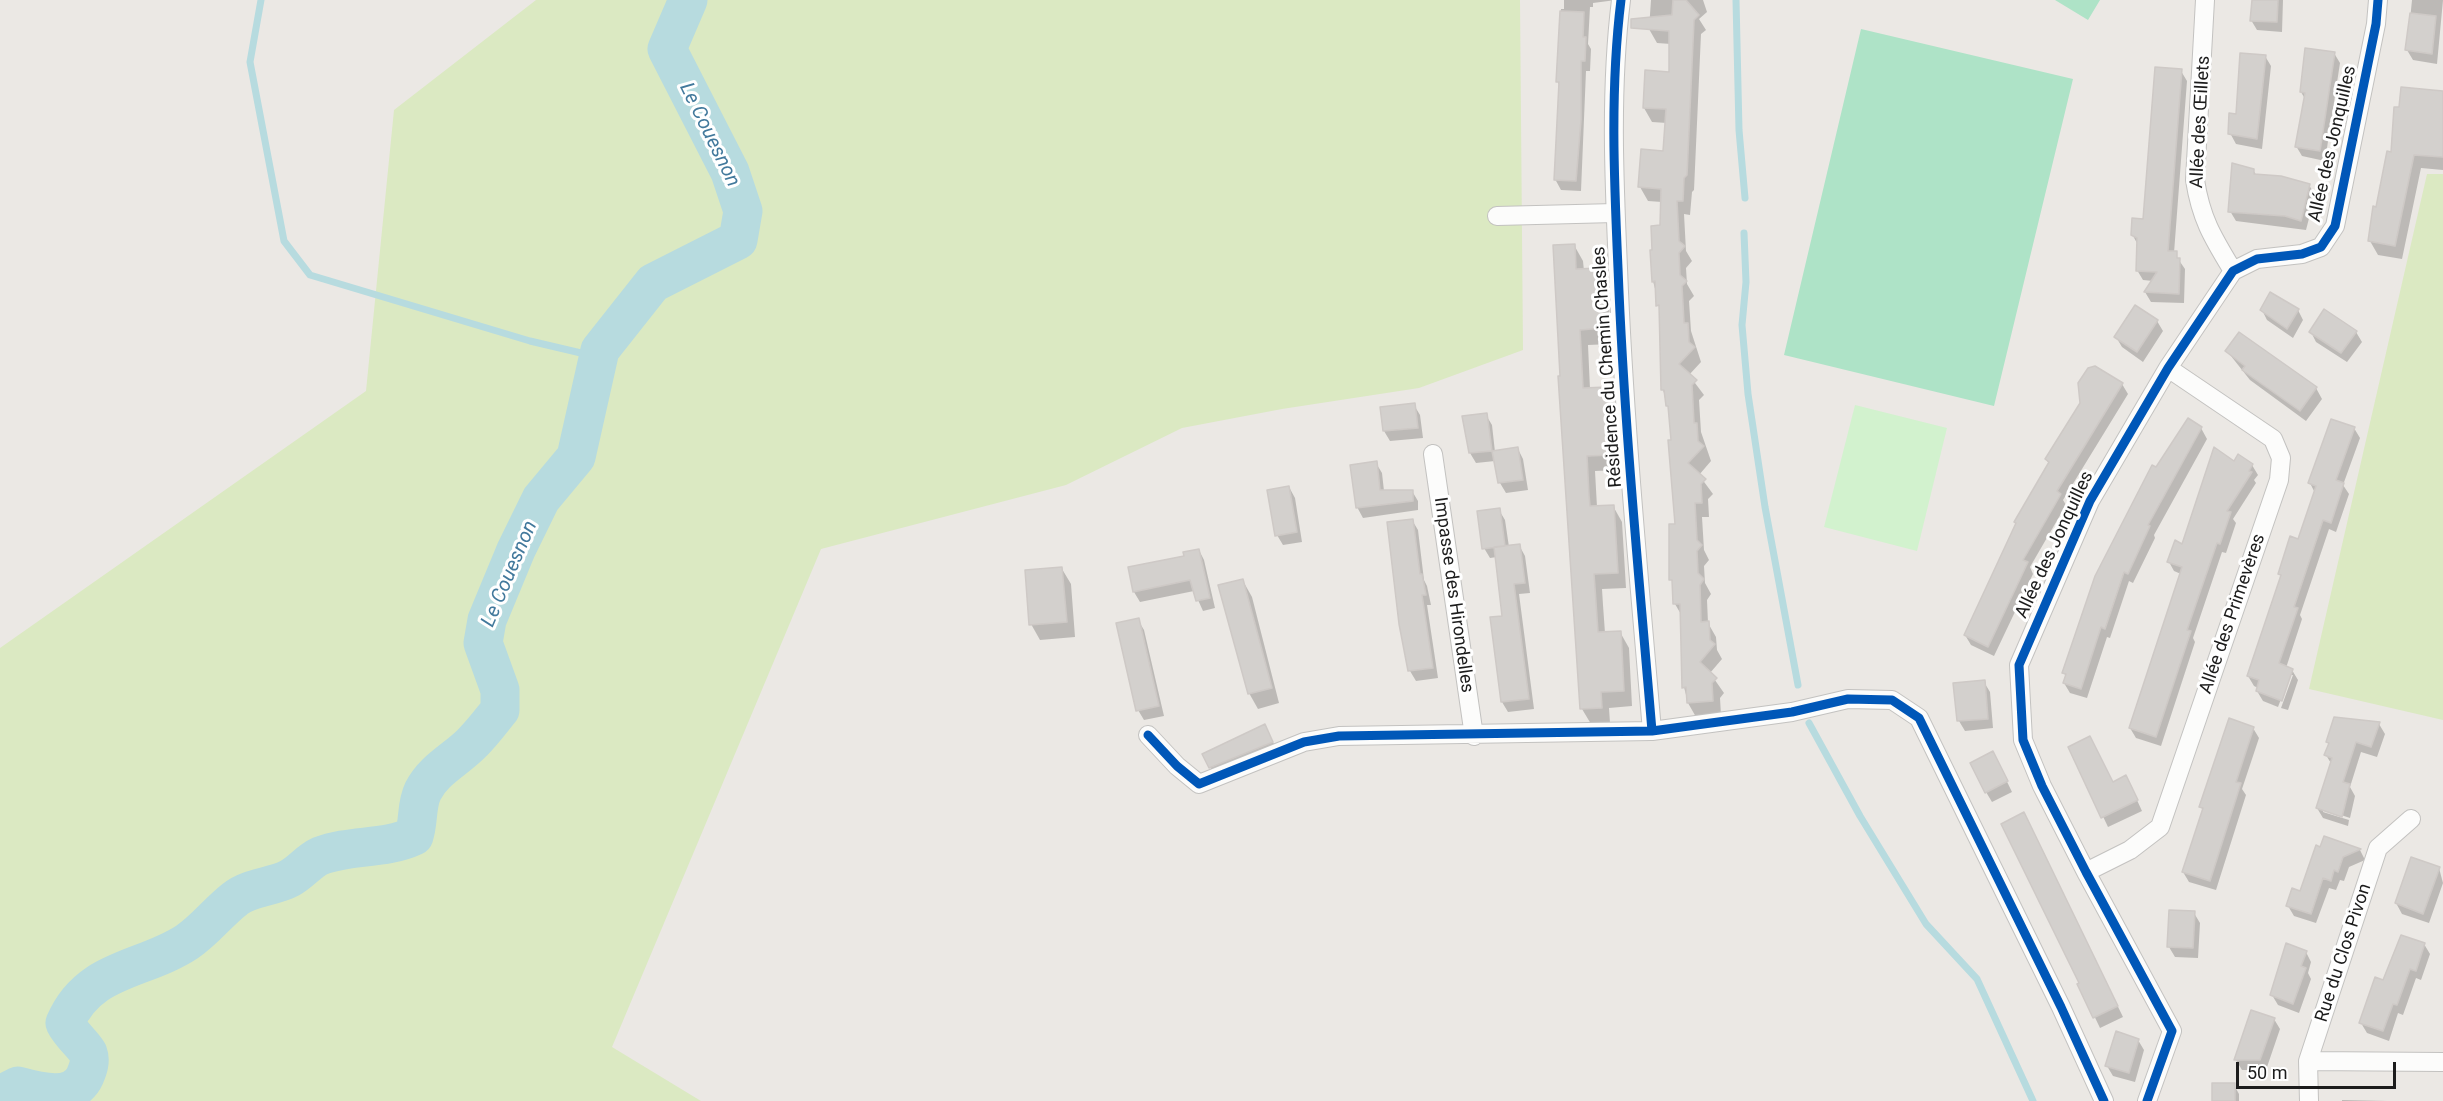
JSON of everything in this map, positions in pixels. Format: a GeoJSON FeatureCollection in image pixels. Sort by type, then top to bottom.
{"type":"FeatureCollection","features":[{"type":"Feature","properties":{"kind":"street","name":"Résidence du Chemin Chasles"},"geometry":{"type":"LineString","coordinates":[[1621,0],[1616,39],[1615,213],[1621,349],[1652,731]]}},
{"type":"Feature","properties":{"kind":"street","name":"Allée des Œillets"},"geometry":{"type":"LineString","coordinates":[[2205,0],[2195,180],[2200,208],[2210,232],[2233,271]]}},
{"type":"Feature","properties":{"kind":"street","name":"Allée des Jonquilles"},"geometry":{"type":"LineString","coordinates":[[2147,1101],[2172,1031],[2086,872],[2042,786],[2023,741],[2019,665],[2090,501],[2168,368],[2233,271],[2257,259],[2302,254],[2320,247],[2335,226],[2376,24],[2378,0]]}},
{"type":"Feature","properties":{"kind":"street"},"geometry":{"type":"LineString","coordinates":[[1497,216],[1615,213]]}},
{"type":"Feature","properties":{"kind":"street","name":"Allée des Primevères"},"geometry":{"type":"LineString","coordinates":[[2086,872],[2130,850],[2160,827],[2279,480],[2280,458],[2273,439],[2168,368]]}},
{"type":"Feature","properties":{"kind":"street","name":"Impasse des Hirondelles"},"geometry":{"type":"LineString","coordinates":[[1433,454],[1474,736]]}},
{"type":"Feature","properties":{"kind":"street"},"geometry":{"type":"LineString","coordinates":[[1148,735],[1177,766],[1199,784],[1304,742],[1339,736],[1474,736],[1652,731],[1792,712],[1848,699],[1892,700],[1919,718],[2061,1007],[2104,1101]]}},
{"type":"Feature","properties":{"kind":"street","name":"Rue du Clos Pivon"},"geometry":{"type":"LineString","coordinates":[[2309,1101],[2308,1061],[2378,848],[2411,819]]}},
{"type":"Feature","properties":{"kind":"street"},"geometry":{"type":"LineString","coordinates":[[2308,1061],[2443,1062]]}},
{"type":"Feature","properties":{"kind":"green space"},"geometry":{"type":"Polygon","coordinates":[[[536,0],[1520,0],[1523,350],[1419,388],[1282,409],[1182,428],[1066,485],[821,549],[612,1047],[701,1101],[0,1101],[0,648],[366,391],[394,110],[536,0]]]}},
{"type":"Feature","properties":{"kind":"green space"},"geometry":{"type":"Polygon","coordinates":[[[2055,0],[2100,0],[2088,20],[2055,0]]]}},
{"type":"Feature","properties":{"kind":"green space"},"geometry":{"type":"Polygon","coordinates":[[[1861,29],[2073,79],[1994,406],[1784,355],[1861,29]]]}},
{"type":"Feature","properties":{"kind":"green space"},"geometry":{"type":"Polygon","coordinates":[[[2427,174],[2443,174],[2443,720],[2309,689],[2427,174]]]}},
{"type":"Feature","properties":{"kind":"green space"},"geometry":{"type":"Polygon","coordinates":[[[1855,405],[1947,428],[1917,551],[1824,527],[1855,405]]]}},
{"type":"Feature","properties":{"kind":"building"},"geometry":{"type":"Polygon","coordinates":[[[1673,0],[1686,0],[1699,15],[1694,20],[1687,175],[1684,178],[1683,201],[1677,201],[1679,241],[1685,246],[1679,253],[1680,275],[1687,281],[1682,286],[1684,323],[1688,323],[1689,342],[1695,347],[1679,364],[1697,380],[1692,385],[1694,423],[1697,423],[1698,441],[1704,446],[1688,463],[1706,479],[1701,484],[1702,503],[1695,503],[1697,540],[1702,545],[1697,551],[1698,573],[1704,579],[1700,585],[1701,622],[1709,621],[1710,640],[1715,644],[1700,662],[1717,678],[1712,683],[1713,701],[1687,703],[1686,687],[1682,688],[1680,604],[1673,604],[1672,580],[1669,580],[1669,524],[1675,524],[1668,440],[1671,440],[1668,406],[1666,406],[1664,390],[1661,390],[1659,305],[1656,306],[1655,281],[1652,282],[1650,250],[1652,250],[1651,226],[1660,225],[1661,189],[1638,187],[1641,149],[1663,151],[1666,109],[1643,108],[1645,70],[1669,72],[1669,31],[1631,28],[1631,19],[1672,15],[1673,0]]]}},
{"type":"Feature","properties":{"kind":"building"},"geometry":{"type":"Polygon","coordinates":[[[2252,0],[2278,0],[2277,22],[2250,21],[2252,0]]]}},
{"type":"Feature","properties":{"kind":"building"},"geometry":{"type":"Polygon","coordinates":[[[1560,11],[1584,12],[1585,61],[1581,61],[1581,120],[1576,181],[1554,180],[1560,11]]]}},
{"type":"Feature","properties":{"kind":"building"},"geometry":{"type":"Polygon","coordinates":[[[2410,13],[2436,16],[2432,54],[2405,50],[2410,13]]]}},
{"type":"Feature","properties":{"kind":"building"},"geometry":{"type":"Polygon","coordinates":[[[2305,48],[2335,52],[2320,151],[2295,147],[2305,93],[2300,92],[2305,48]]]}},
{"type":"Feature","properties":{"kind":"building"},"geometry":{"type":"Polygon","coordinates":[[[2240,53],[2266,55],[2257,139],[2228,134],[2229,113],[2236,114],[2240,53]]]}},
{"type":"Feature","properties":{"kind":"building"},"geometry":{"type":"Polygon","coordinates":[[[2155,67],[2182,69],[2168,251],[2177,251],[2177,258],[2180,258],[2179,294],[2144,292],[2157,272],[2136,271],[2137,238],[2131,235],[2132,218],[2143,219],[2155,67]]]}},
{"type":"Feature","properties":{"kind":"building"},"geometry":{"type":"Polygon","coordinates":[[[2401,87],[2443,91],[2443,157],[2414,155],[2395,246],[2368,241],[2373,206],[2376,207],[2387,151],[2391,152],[2394,107],[2399,107],[2401,87]]]}},
{"type":"Feature","properties":{"kind":"building"},"geometry":{"type":"Polygon","coordinates":[[[2232,163],[2254,169],[2254,174],[2281,176],[2310,184],[2301,221],[2285,216],[2228,212],[2232,163]]]}},
{"type":"Feature","properties":{"kind":"building"},"geometry":{"type":"Polygon","coordinates":[[[1575,244],[1576,269],[1599,268],[1603,328],[1580,330],[1583,388],[1607,387],[1611,455],[1587,456],[1589,495],[1590,506],[1614,505],[1618,573],[1594,574],[1598,632],[1621,631],[1624,691],[1601,692],[1602,708],[1580,709],[1558,376],[1560,376],[1553,245],[1575,244]]]}},
{"type":"Feature","properties":{"kind":"building"},"geometry":{"type":"Polygon","coordinates":[[[2270,292],[2299,309],[2287,329],[2260,310],[2270,292]]]}},
{"type":"Feature","properties":{"kind":"building"},"geometry":{"type":"Polygon","coordinates":[[[2135,305],[2158,320],[2137,352],[2114,337],[2135,305]]]}},
{"type":"Feature","properties":{"kind":"building"},"geometry":{"type":"Polygon","coordinates":[[[2324,309],[2357,331],[2341,353],[2309,332],[2324,309]]]}},
{"type":"Feature","properties":{"kind":"building"},"geometry":{"type":"Polygon","coordinates":[[[2239,332],[2317,387],[2300,411],[2242,370],[2245,366],[2225,351],[2239,332]]]}},
{"type":"Feature","properties":{"kind":"building"},"geometry":{"type":"Polygon","coordinates":[[[2095,366],[2123,383],[2057,491],[2061,494],[2023,560],[2028,562],[1988,647],[1964,635],[2016,523],[2014,522],[2049,462],[2045,459],[2080,403],[2078,383],[2088,368],[2095,366]]]}},
{"type":"Feature","properties":{"kind":"building"},"geometry":{"type":"Polygon","coordinates":[[[1415,403],[1418,428],[1383,431],[1380,407],[1415,403]]]}},
{"type":"Feature","properties":{"kind":"building"},"geometry":{"type":"Polygon","coordinates":[[[1487,413],[1492,451],[1469,453],[1462,416],[1487,413]]]}},
{"type":"Feature","properties":{"kind":"building"},"geometry":{"type":"Polygon","coordinates":[[[2188,418],[2202,427],[2148,525],[2150,526],[2128,574],[2124,572],[2105,629],[2101,627],[2081,689],[2063,683],[2066,674],[2062,673],[2095,576],[2152,465],[2156,467],[2188,418]]]}},
{"type":"Feature","properties":{"kind":"building"},"geometry":{"type":"Polygon","coordinates":[[[2331,419],[2355,427],[2336,480],[2344,483],[2331,523],[2323,520],[2294,607],[2298,608],[2279,663],[2293,669],[2282,701],[2256,691],[2259,680],[2247,676],[2281,575],[2278,574],[2290,536],[2298,539],[2316,486],[2308,483],[2331,419]]]}},
{"type":"Feature","properties":{"kind":"building"},"geometry":{"type":"Polygon","coordinates":[[[1518,447],[1523,480],[1498,483],[1492,451],[1518,447]]]}},
{"type":"Feature","properties":{"kind":"building"},"geometry":{"type":"Polygon","coordinates":[[[2214,447],[2234,461],[2238,454],[2253,464],[2249,471],[2252,472],[2227,511],[2231,512],[2220,544],[2217,543],[2187,630],[2191,631],[2156,737],[2129,728],[2182,567],[2167,562],[2175,540],[2182,544],[2214,447]]]}},
{"type":"Feature","properties":{"kind":"building"},"geometry":{"type":"Polygon","coordinates":[[[1377,461],[1380,490],[1413,490],[1413,501],[1356,508],[1350,465],[1377,461]]]}},
{"type":"Feature","properties":{"kind":"building"},"geometry":{"type":"Polygon","coordinates":[[[1289,486],[1297,532],[1275,536],[1267,490],[1289,486]]]}},
{"type":"Feature","properties":{"kind":"building"},"geometry":{"type":"Polygon","coordinates":[[[1500,508],[1505,546],[1482,549],[1477,511],[1500,508]]]}},
{"type":"Feature","properties":{"kind":"building"},"geometry":{"type":"Polygon","coordinates":[[[1413,519],[1420,574],[1422,574],[1426,595],[1422,595],[1433,668],[1408,671],[1399,624],[1387,522],[1413,519]]]}},
{"type":"Feature","properties":{"kind":"building"},"geometry":{"type":"Polygon","coordinates":[[[1520,544],[1525,583],[1514,584],[1529,699],[1501,702],[1490,617],[1502,616],[1494,547],[1520,544]]]}},
{"type":"Feature","properties":{"kind":"building"},"geometry":{"type":"Polygon","coordinates":[[[1199,549],[1210,598],[1196,601],[1190,580],[1133,592],[1128,567],[1184,556],[1183,552],[1199,549]]]}},
{"type":"Feature","properties":{"kind":"building"},"geometry":{"type":"Polygon","coordinates":[[[1062,567],[1067,622],[1029,625],[1025,570],[1062,567]]]}},
{"type":"Feature","properties":{"kind":"building"},"geometry":{"type":"Polygon","coordinates":[[[1243,579],[1272,688],[1248,694],[1218,585],[1243,579]]]}},
{"type":"Feature","properties":{"kind":"building"},"geometry":{"type":"Polygon","coordinates":[[[1139,618],[1159,706],[1136,711],[1116,623],[1139,618]]]}},
{"type":"Feature","properties":{"kind":"building"},"geometry":{"type":"Polygon","coordinates":[[[1985,680],[1988,719],[1957,721],[1953,683],[1985,680]]]}},
{"type":"Feature","properties":{"kind":"building"},"geometry":{"type":"Polygon","coordinates":[[[2334,717],[2380,722],[2371,747],[2356,742],[2343,782],[2350,784],[2342,817],[2316,808],[2332,758],[2324,755],[2334,717]]]}},
{"type":"Feature","properties":{"kind":"building"},"geometry":{"type":"Polygon","coordinates":[[[2229,718],[2254,727],[2236,782],[2241,783],[2210,881],[2182,872],[2203,808],[2199,807],[2229,718]]]}},
{"type":"Feature","properties":{"kind":"building"},"geometry":{"type":"Polygon","coordinates":[[[1265,724],[1273,742],[1209,768],[1202,754],[1265,724]]]}},
{"type":"Feature","properties":{"kind":"building"},"geometry":{"type":"Polygon","coordinates":[[[2090,736],[2113,782],[2126,775],[2138,800],[2101,818],[2068,747],[2090,736]]]}},
{"type":"Feature","properties":{"kind":"building"},"geometry":{"type":"Polygon","coordinates":[[[1993,751],[2008,781],[1985,793],[1970,763],[1993,751]]]}},
{"type":"Feature","properties":{"kind":"building"},"geometry":{"type":"Polygon","coordinates":[[[2024,812],[2118,1006],[2093,1018],[2077,984],[2079,983],[2001,824],[2024,812]]]}},
{"type":"Feature","properties":{"kind":"building"},"geometry":{"type":"Polygon","coordinates":[[[2324,836],[2361,849],[2343,857],[2338,872],[2334,870],[2331,881],[2323,878],[2311,914],[2286,906],[2292,888],[2300,891],[2316,845],[2320,847],[2324,836]]]}},
{"type":"Feature","properties":{"kind":"building"},"geometry":{"type":"Polygon","coordinates":[[[2411,857],[2440,867],[2423,914],[2395,903],[2411,857]]]}},
{"type":"Feature","properties":{"kind":"building"},"geometry":{"type":"Polygon","coordinates":[[[2169,910],[2195,911],[2193,948],[2167,947],[2169,910]]]}},
{"type":"Feature","properties":{"kind":"building"},"geometry":{"type":"Polygon","coordinates":[[[2401,935],[2425,943],[2416,971],[2410,969],[2397,1005],[2393,1004],[2383,1031],[2359,1023],[2375,977],[2383,980],[2401,935]]]}},
{"type":"Feature","properties":{"kind":"building"},"geometry":{"type":"Polygon","coordinates":[[[2286,943],[2307,951],[2301,966],[2306,968],[2293,1004],[2270,995],[2286,943]]]}},
{"type":"Feature","properties":{"kind":"building"},"geometry":{"type":"Polygon","coordinates":[[[2251,1010],[2275,1018],[2260,1060],[2234,1060],[2251,1010]]]}},
{"type":"Feature","properties":{"kind":"building"},"geometry":{"type":"Polygon","coordinates":[[[2116,1031],[2139,1039],[2129,1073],[2105,1066],[2116,1031]]]}},
{"type":"Feature","properties":{"kind":"building"},"geometry":{"type":"Polygon","coordinates":[[[2212,1083],[2235,1083],[2235,1101],[2212,1101],[2212,1083]]]}},
{"type":"Feature","properties":{"kind":"waterway"},"geometry":{"type":"LineString","coordinates":[[261,0],[250,62],[284,241],[310,275],[530,341],[598,357]]}},
{"type":"Feature","properties":{"kind":"waterway","name":"Le Couesnon"},"geometry":{"type":"LineString","coordinates":[[0,1095],[18,1086],[56,1093],[65,1092],[80,1084],[87,1071],[89,1056],[65,1023],[75,1005],[103,980],[170,952],[200,932],[241,895],[290,878],[320,856],[391,843],[414,836],[419,802],[428,783],[439,770],[473,742],[500,710],[500,690],[483,643],[487,620],[516,550],[541,499],[576,457],[600,350],[653,283],[738,240],[743,211],[730,172],[667,49],[688,0]]}},
{"type":"Feature","properties":{"kind":"waterway"},"geometry":{"type":"LineString","coordinates":[[1736,0],[1739,130],[1745,198]]}},
{"type":"Feature","properties":{"kind":"waterway"},"geometry":{"type":"LineString","coordinates":[[1744,233],[1746,282],[1742,325],[1748,394],[1765,507],[1798,685]]}},
{"type":"Feature","properties":{"kind":"waterway"},"geometry":{"type":"LineString","coordinates":[[1809,723],[1860,816],[1926,924],[1977,979],[2033,1101]]}},
{"type":"Feature","properties":{"kind":"cycle path"},"geometry":{"type":"LineString","coordinates":[[1621,0],[1615,67],[1614,168],[1628,442],[1652,731]]}},
{"type":"Feature","properties":{"kind":"cycle path"},"geometry":{"type":"LineString","coordinates":[[2147,1101],[2172,1031],[2042,786],[2023,740],[2019,665],[2090,501],[2168,368],[2233,271],[2257,259],[2302,254],[2321,247],[2335,226],[2376,24],[2378,0]]}},
{"type":"Feature","properties":{"kind":"cycle path"},"geometry":{"type":"LineString","coordinates":[[1148,735],[1177,766],[1199,784],[1304,742],[1339,736],[1652,731],[1792,712],[1848,699],[1892,700],[1919,718],[2061,1007],[2104,1101]]}}]}
